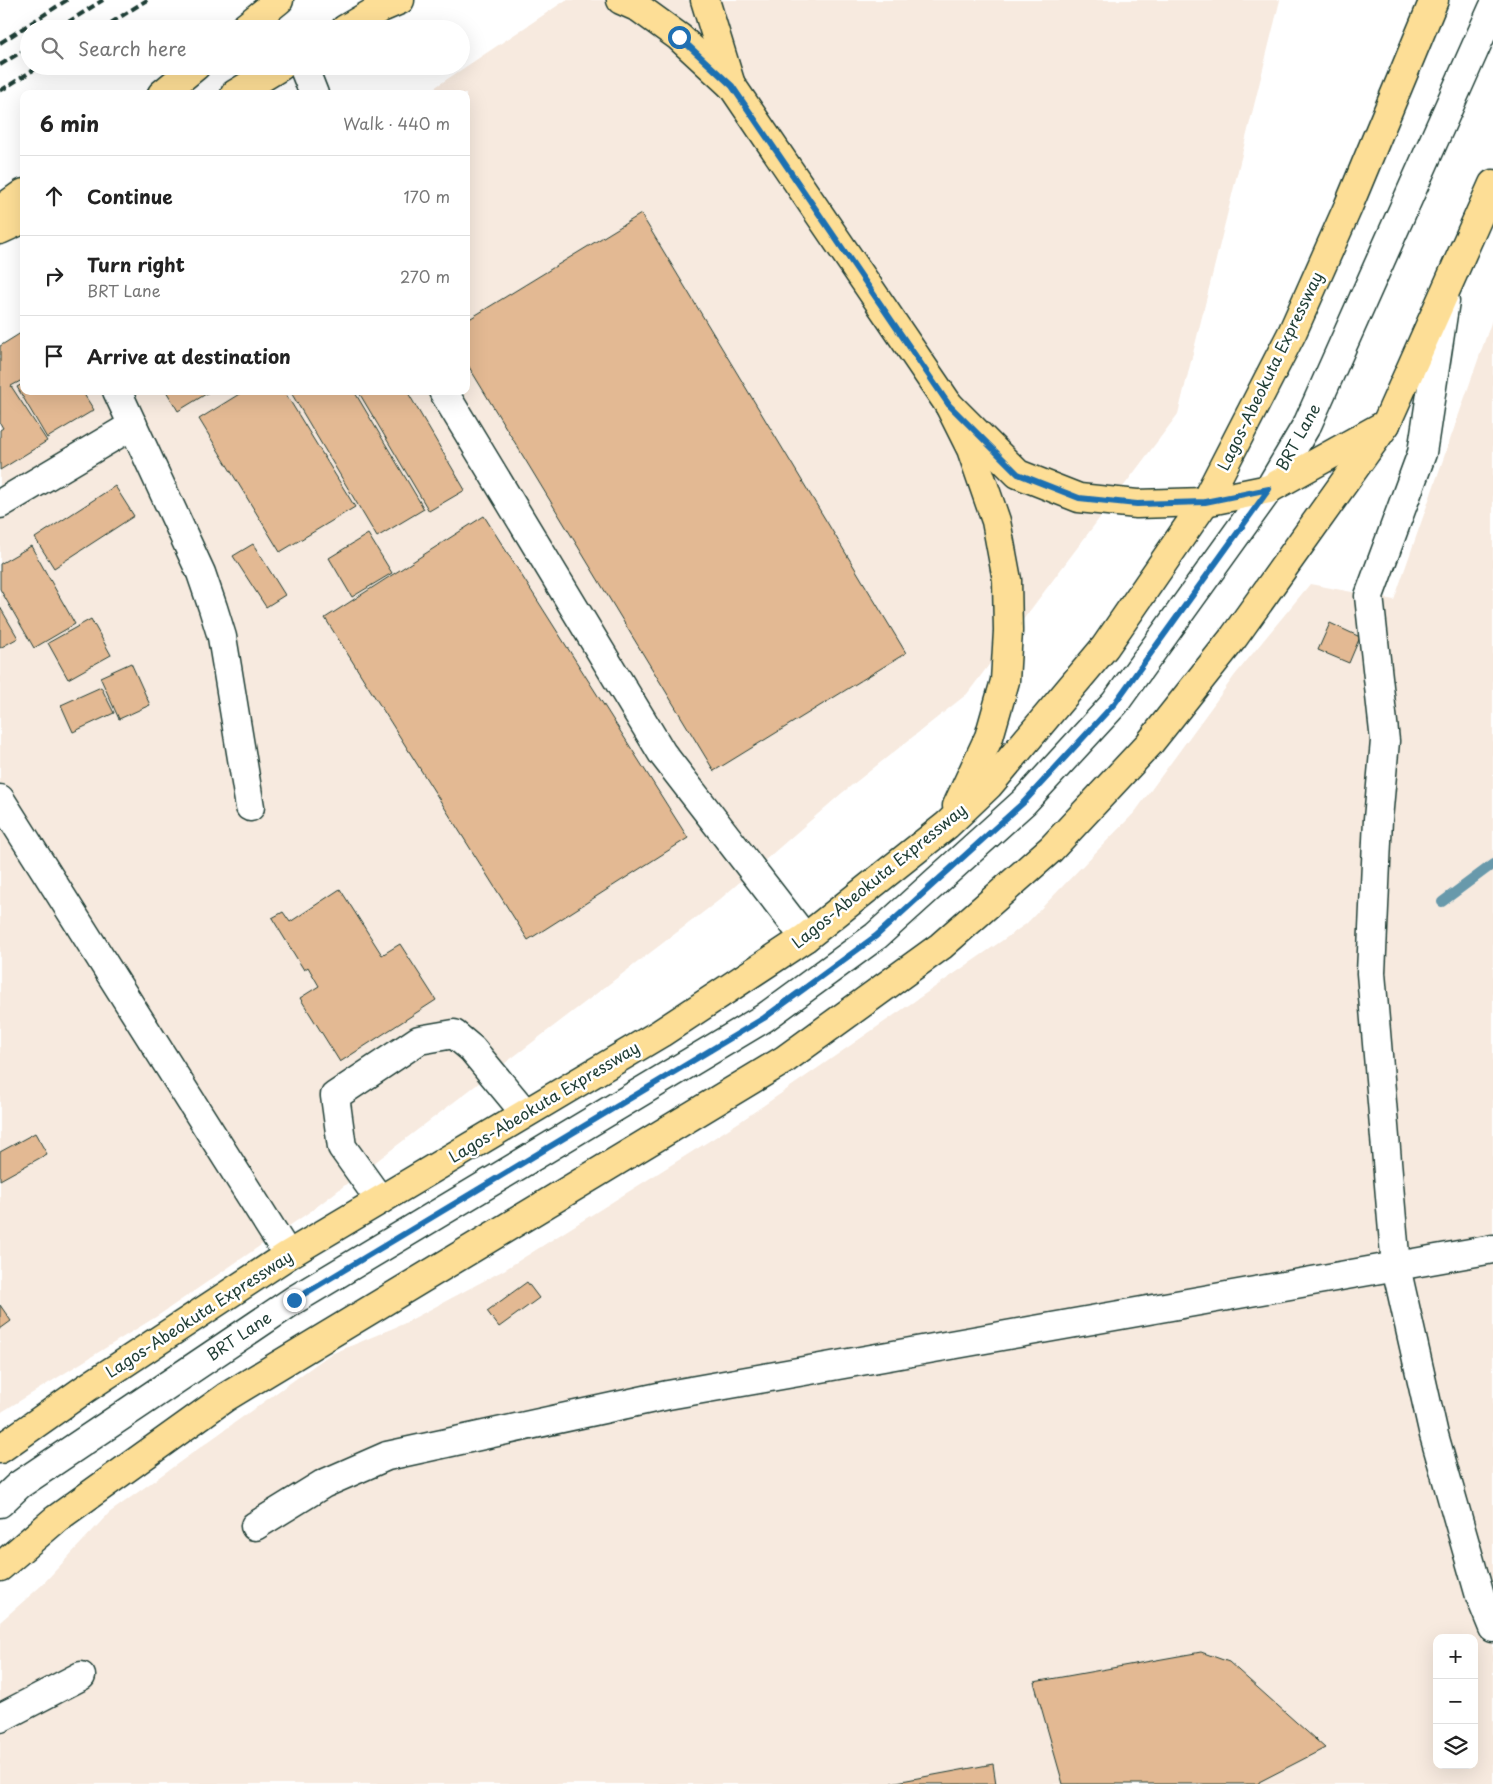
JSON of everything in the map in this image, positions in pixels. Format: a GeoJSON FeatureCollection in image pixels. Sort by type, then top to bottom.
{"type":"FeatureCollection","features":[{"type":"Feature","properties":{"kind":"main road"},"geometry":{"type":"LineString","coordinates":[[254,20],[279,0]]}},
{"type":"Feature","properties":{"kind":"main road"},"geometry":{"type":"LineString","coordinates":[[360,20],[400,0]]}},
{"type":"Feature","properties":{"kind":"main road"},"geometry":{"type":"LineString","coordinates":[[621,0],[639,8],[679,37],[732,86],[949,405],[970,449],[996,521],[1007,580],[1008,631],[1005,681],[988,736],[968,786],[947,825]]}},
{"type":"Feature","properties":{"kind":"main road"},"geometry":{"type":"LineString","coordinates":[[705,0],[732,86]]}},
{"type":"Feature","properties":{"kind":"main road","name":"Lagos-Abeokuta Expressway"},"geometry":{"type":"LineString","coordinates":[[0,1449],[85,1388],[288,1255],[525,1112],[661,1033],[805,938],[947,825],[989,785],[1105,647],[1205,502],[1292,333],[1348,207],[1434,0]]}},
{"type":"Feature","properties":{"kind":"main road"},"geometry":{"type":"LineString","coordinates":[[167,90],[185,75]]}},
{"type":"Feature","properties":{"kind":"main road"},"geometry":{"type":"LineString","coordinates":[[242,90],[266,75]]}},
{"type":"Feature","properties":{"kind":"main road"},"geometry":{"type":"LineString","coordinates":[[0,1567],[56,1519],[226,1397],[784,1060],[942,946],[1051,849],[1149,744],[1234,637],[1386,424],[1447,291],[1493,184]]}},
{"type":"Feature","properties":{"kind":"main road"},"geometry":{"type":"LineString","coordinates":[[0,210],[20,196]]}},
{"type":"Feature","properties":{"kind":"main road"},"geometry":{"type":"LineString","coordinates":[[0,230],[20,221]]}},
{"type":"Feature","properties":{"kind":"main road"},"geometry":{"type":"LineString","coordinates":[[949,405],[1018,474],[1079,498],[1137,504],[1205,502],[1269,489],[1386,424]]}},
{"type":"Feature","properties":{"kind":"street","name":"BRT Lane"},"geometry":{"type":"LineString","coordinates":[[0,1502],[27,1480],[294,1300],[764,1018],[876,936],[1024,802],[1115,703],[1269,489],[1308,423],[1493,8]]}},
{"type":"Feature","properties":{"kind":"street"},"geometry":{"type":"LineString","coordinates":[[307,75],[312,90]]}},
{"type":"Feature","properties":{"kind":"street"},"geometry":{"type":"LineString","coordinates":[[1447,291],[1422,453],[1369,596],[1385,741],[1378,819],[1371,973],[1396,1266],[1434,1435],[1480,1596],[1493,1628]]}},
{"type":"Feature","properties":{"kind":"street"},"geometry":{"type":"LineString","coordinates":[[120,395],[201,573],[219,630],[250,807]]}},
{"type":"Feature","properties":{"kind":"street"},"geometry":{"type":"LineString","coordinates":[[444,395],[662,753],[805,938]]}},
{"type":"Feature","properties":{"kind":"street"},"geometry":{"type":"LineString","coordinates":[[0,504],[133,425]]}},
{"type":"Feature","properties":{"kind":"street"},"geometry":{"type":"LineString","coordinates":[[0,799],[288,1255]]}},
{"type":"Feature","properties":{"kind":"street"},"geometry":{"type":"LineString","coordinates":[[380,1200],[342,1147],[335,1096],[419,1040],[454,1034],[472,1049],[525,1112]]}},
{"type":"Feature","properties":{"kind":"street"},"geometry":{"type":"LineString","coordinates":[[255,1526],[323,1484],[387,1456],[668,1395],[1493,1249]]}},
{"type":"Feature","properties":{"kind":"street"},"geometry":{"type":"LineString","coordinates":[[0,1718],[81,1676]]}},
{"type":"Feature","properties":{"kind":"shaded area"},"geometry":{"type":"Polygon","coordinates":[[[566,0],[1280,0],[1178,414],[967,694],[842,793],[718,901],[311,1211],[159,1315],[0,1413],[0,371],[20,358],[20,395],[470,395],[470,90],[431,90],[454,75],[470,75],[470,64],[566,0]]]}},
{"type":"Feature","properties":{"kind":"shaded area"},"geometry":{"type":"Polygon","coordinates":[[[1493,317],[1493,1784],[0,1784],[0,1622],[42,1585],[109,1513],[329,1355],[403,1324],[504,1270],[741,1121],[1026,924],[1135,812],[1235,675],[1310,584],[1394,600],[1493,317]]]}},
{"type":"Feature","properties":{"kind":"building"},"geometry":{"type":"Polygon","coordinates":[[[641,214],[906,653],[714,771],[470,369],[470,319],[641,214]]]}},
{"type":"Feature","properties":{"kind":"building"},"geometry":{"type":"Polygon","coordinates":[[[20,334],[20,381],[11,386],[47,441],[0,470],[0,430],[3,428],[0,423],[0,346],[20,334]]]}},
{"type":"Feature","properties":{"kind":"building"},"geometry":{"type":"Polygon","coordinates":[[[22,395],[85,395],[94,410],[47,438],[22,395]]]}},
{"type":"Feature","properties":{"kind":"building"},"geometry":{"type":"Polygon","coordinates":[[[168,395],[204,395],[178,411],[168,395]]]}},
{"type":"Feature","properties":{"kind":"building"},"geometry":{"type":"Polygon","coordinates":[[[238,395],[286,395],[355,507],[280,552],[199,419],[238,395]]]}},
{"type":"Feature","properties":{"kind":"building"},"geometry":{"type":"Polygon","coordinates":[[[292,395],[356,395],[424,509],[377,537],[292,395]]]}},
{"type":"Feature","properties":{"kind":"building"},"geometry":{"type":"Polygon","coordinates":[[[360,395],[409,395],[465,490],[429,511],[360,395]]]}},
{"type":"Feature","properties":{"kind":"building"},"geometry":{"type":"Polygon","coordinates":[[[115,486],[134,516],[54,568],[35,538],[115,486]]]}},
{"type":"Feature","properties":{"kind":"building"},"geometry":{"type":"Polygon","coordinates":[[[484,516],[688,838],[528,940],[325,618],[484,516]]]}},
{"type":"Feature","properties":{"kind":"building"},"geometry":{"type":"Polygon","coordinates":[[[368,534],[392,573],[352,597],[329,558],[368,534]]]}},
{"type":"Feature","properties":{"kind":"building"},"geometry":{"type":"Polygon","coordinates":[[[253,544],[285,595],[266,607],[233,556],[253,544]]]}},
{"type":"Feature","properties":{"kind":"building"},"geometry":{"type":"Polygon","coordinates":[[[31,546],[75,624],[34,648],[0,589],[0,564],[31,546]]]}},
{"type":"Feature","properties":{"kind":"building"},"geometry":{"type":"Polygon","coordinates":[[[0,607],[18,638],[0,648],[0,607]]]}},
{"type":"Feature","properties":{"kind":"building"},"geometry":{"type":"Polygon","coordinates":[[[91,619],[111,655],[68,679],[48,643],[91,619]]]}},
{"type":"Feature","properties":{"kind":"building"},"geometry":{"type":"Polygon","coordinates":[[[1330,623],[1360,637],[1349,663],[1318,650],[1330,623]]]}},
{"type":"Feature","properties":{"kind":"building"},"geometry":{"type":"Polygon","coordinates":[[[131,663],[150,705],[119,719],[100,677],[131,663]]]}},
{"type":"Feature","properties":{"kind":"building"},"geometry":{"type":"Polygon","coordinates":[[[101,687],[114,713],[73,732],[61,705],[101,687]]]}},
{"type":"Feature","properties":{"kind":"building"},"geometry":{"type":"Polygon","coordinates":[[[340,889],[382,955],[400,944],[436,1000],[340,1062],[300,998],[319,986],[308,967],[304,970],[272,918],[283,912],[290,922],[340,889]]]}},
{"type":"Feature","properties":{"kind":"building"},"geometry":{"type":"Polygon","coordinates":[[[35,1133],[47,1154],[0,1180],[0,1152],[35,1133]]]}},
{"type":"Feature","properties":{"kind":"building"},"geometry":{"type":"Polygon","coordinates":[[[527,1282],[539,1298],[499,1327],[487,1311],[527,1282]]]}},
{"type":"Feature","properties":{"kind":"building"},"geometry":{"type":"Polygon","coordinates":[[[0,1305],[11,1321],[0,1329],[0,1305]]]}},
{"type":"Feature","properties":{"kind":"building"},"geometry":{"type":"Polygon","coordinates":[[[1201,1652],[1229,1662],[1325,1748],[1259,1782],[1259,1784],[1063,1784],[1034,1682],[1201,1652]]]}},
{"type":"Feature","properties":{"kind":"building"},"geometry":{"type":"Polygon","coordinates":[[[993,1764],[996,1784],[891,1784],[891,1783],[993,1764]]]}},
{"type":"Feature","properties":{"kind":"waterway"},"geometry":{"type":"LineString","coordinates":[[1442,902],[1493,864]]}},
{"type":"Feature","properties":{"kind":"railway"},"geometry":{"type":"LineString","coordinates":[[36,20],[67,0]]}},
{"type":"Feature","properties":{"kind":"railway"},"geometry":{"type":"LineString","coordinates":[[71,20],[103,0]]}},
{"type":"Feature","properties":{"kind":"railway"},"geometry":{"type":"LineString","coordinates":[[115,20],[147,0]]}},
{"type":"Feature","properties":{"kind":"railway"},"geometry":{"type":"LineString","coordinates":[[0,43],[20,30]]}},
{"type":"Feature","properties":{"kind":"railway"},"geometry":{"type":"LineString","coordinates":[[0,65],[20,53]]}},
{"type":"Feature","properties":{"kind":"railway"},"geometry":{"type":"LineString","coordinates":[[0,91],[26,75]]}},
{"type":"Feature","properties":{"kind":"route"},"geometry":{"type":"LineString","coordinates":[[294,1300],[764,1018],[876,936],[1024,802],[1115,703],[1269,489],[1205,502],[1137,504],[1079,498],[1018,474],[949,405],[732,86],[679,37]]}}]}
